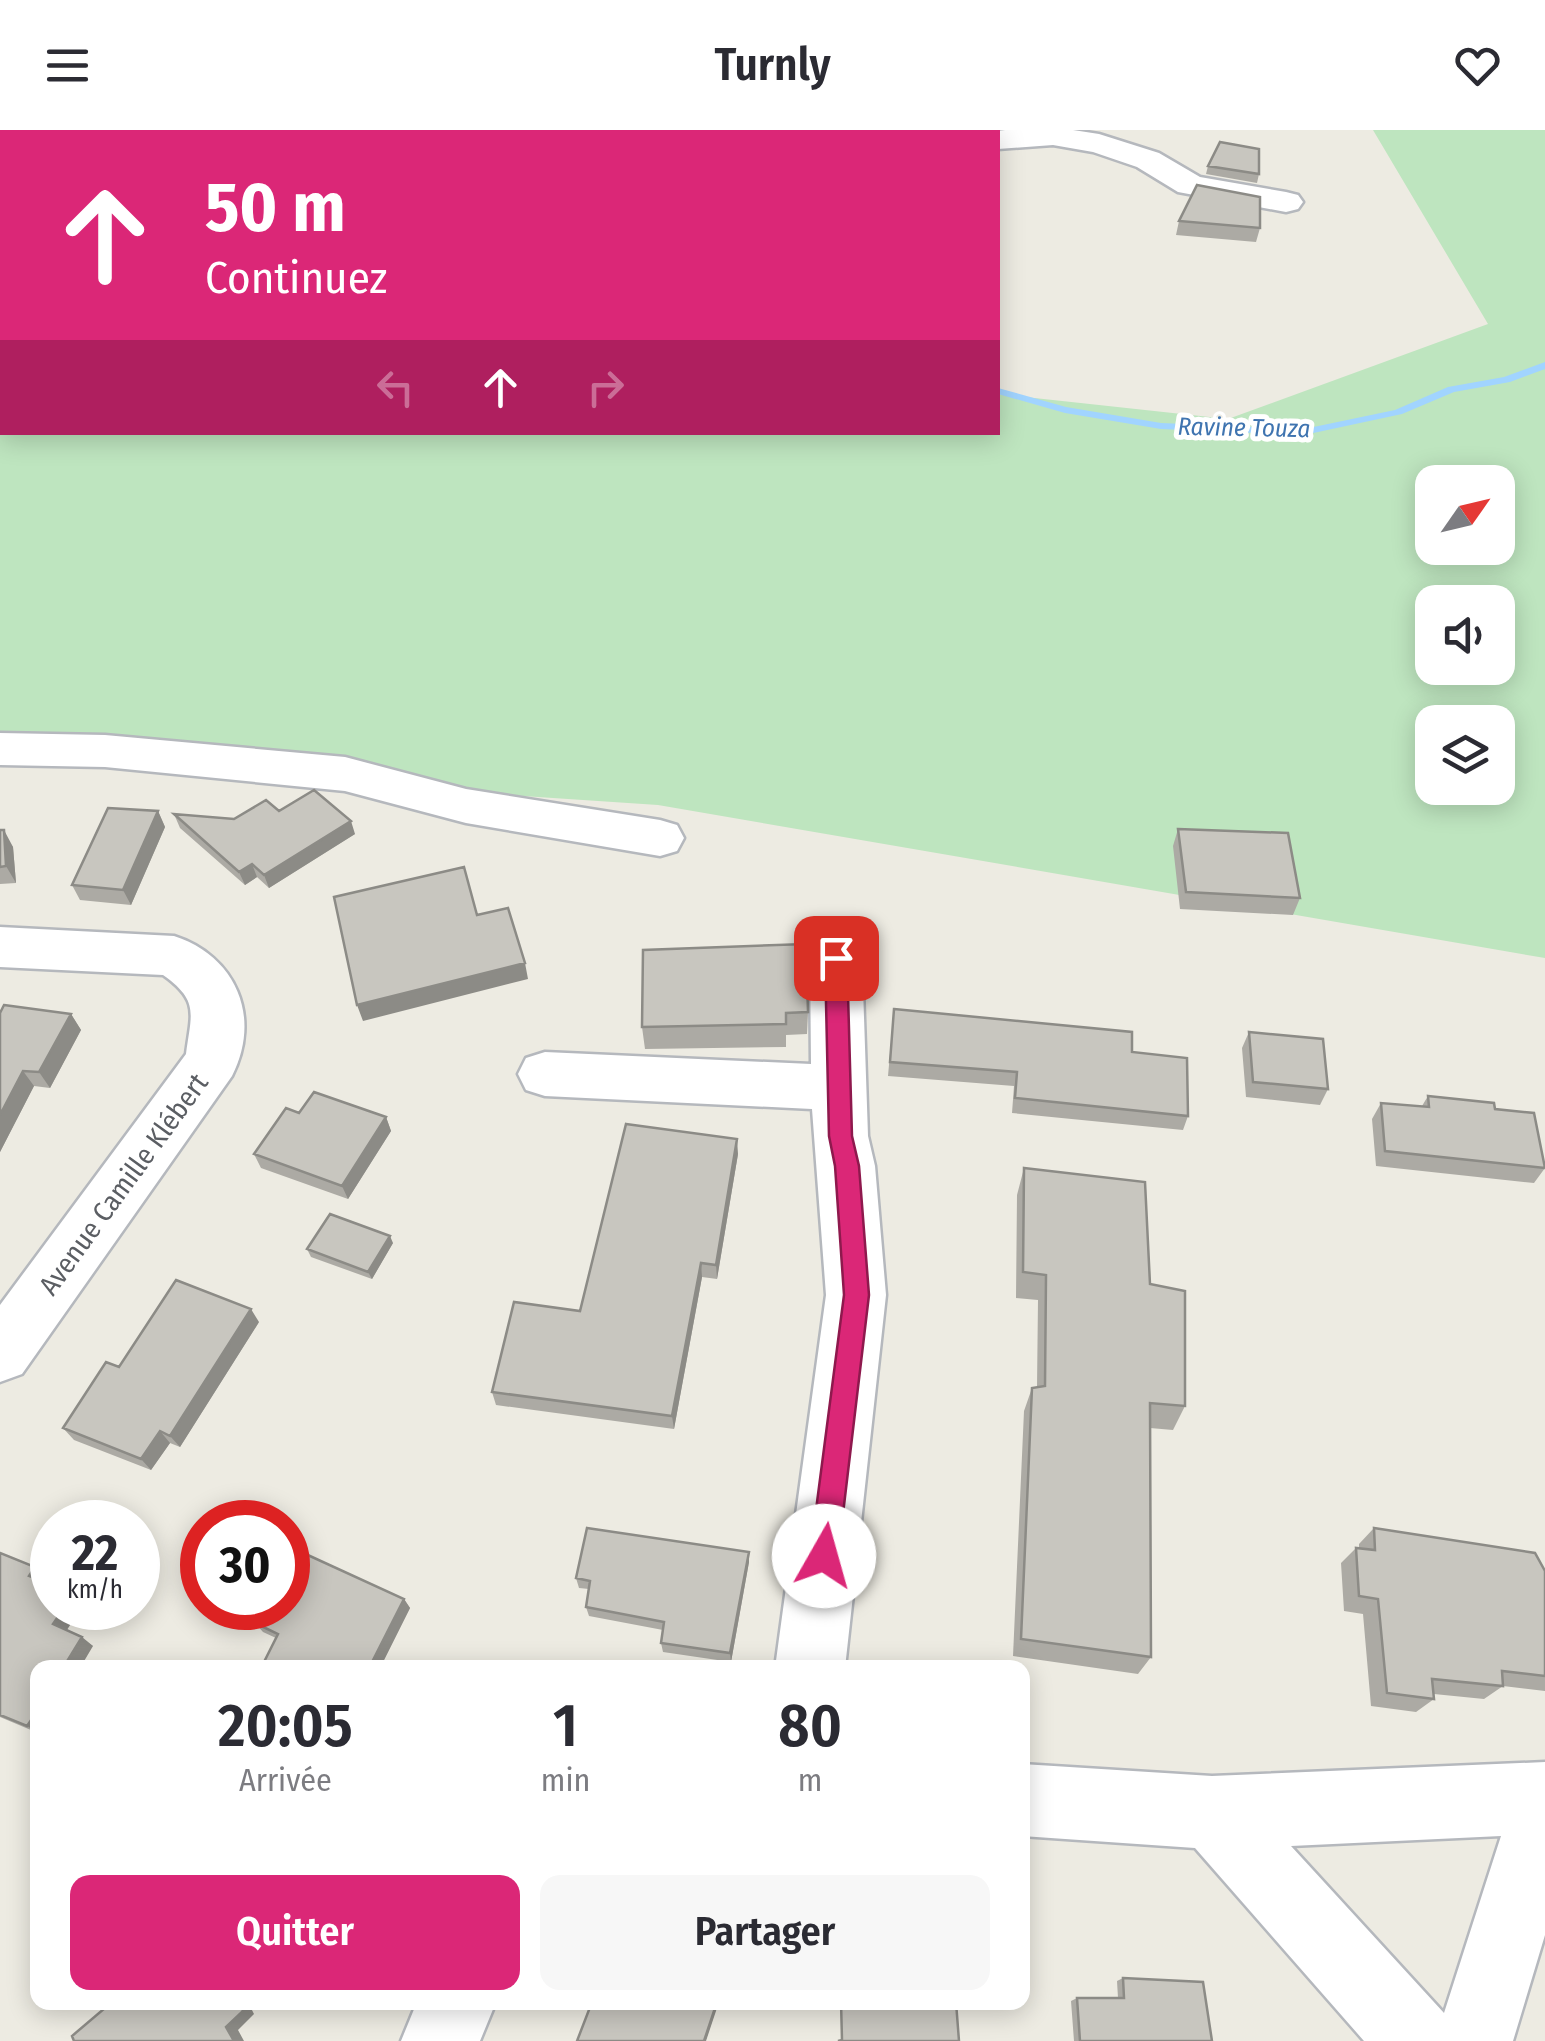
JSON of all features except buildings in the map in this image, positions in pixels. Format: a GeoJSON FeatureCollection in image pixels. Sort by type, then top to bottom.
{"type":"FeatureCollection","features":[{"type":"Feature","properties":{"kind":"street"},"geometry":{"type":"LineString","coordinates":[[1000,140],[1053,136],[1099,144],[1148,160],[1190,185],[1286,202]]}},
{"type":"Feature","properties":{"kind":"street"},"geometry":{"type":"LineString","coordinates":[[0,749],[105,751],[344,774],[466,806],[660,838]]}},
{"type":"Feature","properties":{"kind":"street","name":"Avenue Camille Klébert"},"geometry":{"type":"LineString","coordinates":[[0,947],[174,956],[203,976],[218,1004],[213,1060],[0,1354]]}},
{"type":"Feature","properties":{"kind":"street"},"geometry":{"type":"LineString","coordinates":[[811,1660],[856,1295],[847,1166],[840,1136],[836,958]]}},
{"type":"Feature","properties":{"kind":"street"},"geometry":{"type":"LineString","coordinates":[[545,1074],[839,1088]]}},
{"type":"Feature","properties":{"kind":"street"},"geometry":{"type":"LineString","coordinates":[[1030,1801],[1212,1813],[1545,1798]]}},
{"type":"Feature","properties":{"kind":"street"},"geometry":{"type":"LineString","coordinates":[[1212,1813],[1416,2041]]}},
{"type":"Feature","properties":{"kind":"street"},"geometry":{"type":"LineString","coordinates":[[1474,2041],[1545,1813]]}},
{"type":"Feature","properties":{"kind":"street"},"geometry":{"type":"LineString","coordinates":[[440,2041],[454,2010]]}},
{"type":"Feature","properties":{"kind":"green space"},"geometry":{"type":"Polygon","coordinates":[[[1373,130],[1545,130],[1545,958],[658,805],[0,761],[0,435],[1000,435],[1000,394],[1228,419],[1488,324],[1373,130]]]}},
{"type":"Feature","properties":{"kind":"waterway","name":"Ravine Touza"},"geometry":{"type":"LineString","coordinates":[[1000,392],[1065,410],[1161,426],[1304,432],[1398,412],[1452,389],[1506,380],[1545,365]]}},
{"type":"Feature","properties":{"kind":"route"},"geometry":{"type":"LineString","coordinates":[[824,1556],[856,1295],[847,1166],[840,1136],[836,958]]}}]}
